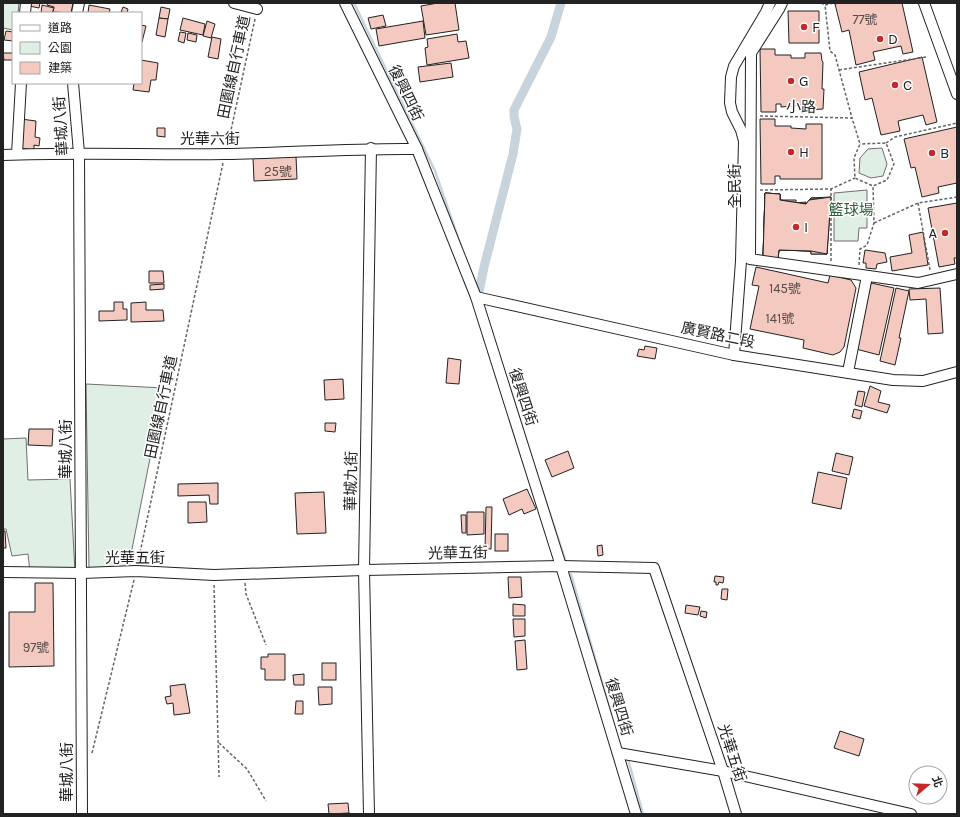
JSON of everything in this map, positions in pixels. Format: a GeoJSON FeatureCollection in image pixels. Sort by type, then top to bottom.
{"type":"FeatureCollection","features":[{"type":"Feature","properties":{"kind":"street"},"geometry":{"type":"LineString","coordinates":[[234,3],[257,9]]}},
{"type":"Feature","properties":{"kind":"street","name":"復興四街"},"geometry":{"type":"LineString","coordinates":[[345,3],[417,149],[476,297],[561,566],[636,814]]}},
{"type":"Feature","properties":{"kind":"street"},"geometry":{"type":"LineString","coordinates":[[734,355],[740,261],[744,140],[731,108],[731,78],[734,66],[770,3]]}},
{"type":"Feature","properties":{"kind":"street","name":"全民街"},"geometry":{"type":"LineString","coordinates":[[782,3],[751,53],[750,259],[918,283],[957,274]]}},
{"type":"Feature","properties":{"kind":"street"},"geometry":{"type":"LineString","coordinates":[[924,3],[957,94]]}},
{"type":"Feature","properties":{"kind":"street"},"geometry":{"type":"LineString","coordinates":[[17,154],[21,84]]}},
{"type":"Feature","properties":{"kind":"street","name":"華城八街"},"geometry":{"type":"LineString","coordinates":[[73,84],[79,153],[82,814]]}},
{"type":"Feature","properties":{"kind":"street","name":"光華六街"},"geometry":{"type":"LineString","coordinates":[[3,155],[79,153],[225,154],[371,148],[417,149]]}},
{"type":"Feature","properties":{"kind":"street","name":"華城九街"},"geometry":{"type":"LineString","coordinates":[[369,814],[364,570],[371,148]]}},
{"type":"Feature","properties":{"kind":"street"},"geometry":{"type":"LineString","coordinates":[[848,372],[863,275]]}},
{"type":"Feature","properties":{"kind":"street","name":"廣賢路二段"},"geometry":{"type":"LineString","coordinates":[[476,297],[734,355],[893,380],[922,381],[957,372]]}},
{"type":"Feature","properties":{"kind":"street","name":"光華五街"},"geometry":{"type":"LineString","coordinates":[[3,572],[136,572],[214,575],[561,566],[654,568],[736,814]]}},
{"type":"Feature","properties":{"kind":"street"},"geometry":{"type":"LineString","coordinates":[[618,754],[723,772],[911,814]]}},
{"type":"Feature","properties":{"kind":"path"},"geometry":{"type":"LineString","coordinates":[[821,3],[825,5],[833,3]]}},
{"type":"Feature","properties":{"kind":"path"},"geometry":{"type":"LineString","coordinates":[[825,5],[830,51],[834,55],[839,70],[860,144],[854,158],[855,178]]}},
{"type":"Feature","properties":{"kind":"path","name":"田園線自行車道"},"geometry":{"type":"LineString","coordinates":[[91,756],[136,572],[257,9]]}},
{"type":"Feature","properties":{"kind":"path"},"geometry":{"type":"LineString","coordinates":[[839,70],[926,57]]}},
{"type":"Feature","properties":{"kind":"path","name":"小路"},"geometry":{"type":"LineString","coordinates":[[750,116],[852,118]]}},
{"type":"Feature","properties":{"kind":"path"},"geometry":{"type":"LineString","coordinates":[[860,144],[886,143],[895,137],[957,122]]}},
{"type":"Feature","properties":{"kind":"path"},"geometry":{"type":"LineString","coordinates":[[750,190],[831,189],[855,178],[873,186],[887,180],[894,164],[886,143]]}},
{"type":"Feature","properties":{"kind":"path"},"geometry":{"type":"LineString","coordinates":[[863,275],[860,249],[867,245],[874,223],[873,186]]}},
{"type":"Feature","properties":{"kind":"path"},"geometry":{"type":"LineString","coordinates":[[831,189],[831,270]]}},
{"type":"Feature","properties":{"kind":"path"},"geometry":{"type":"LineString","coordinates":[[874,223],[918,203],[957,197]]}},
{"type":"Feature","properties":{"kind":"path"},"geometry":{"type":"LineString","coordinates":[[918,203],[932,280]]}},
{"type":"Feature","properties":{"kind":"path"},"geometry":{"type":"LineString","coordinates":[[244,574],[246,594],[266,645]]}},
{"type":"Feature","properties":{"kind":"path"},"geometry":{"type":"LineString","coordinates":[[214,575],[219,777]]}},
{"type":"Feature","properties":{"kind":"path"},"geometry":{"type":"LineString","coordinates":[[218,743],[247,768],[266,801]]}},
{"type":"Feature","properties":{"kind":"green space"},"geometry":{"type":"Polygon","coordinates":[[[3,3],[19,3],[18,12],[12,12],[12,30],[3,28],[3,3]]]}},
{"type":"Feature","properties":{"kind":"green space"},"geometry":{"type":"Polygon","coordinates":[[[882,148],[887,164],[883,176],[871,178],[859,173],[860,158],[868,149],[882,148]]]}},
{"type":"Feature","properties":{"kind":"green space","name":"籃球場"},"geometry":{"type":"Polygon","coordinates":[[[867,190],[867,228],[859,228],[858,241],[834,241],[834,193],[867,190]]]}},
{"type":"Feature","properties":{"kind":"green space"},"geometry":{"type":"Polygon","coordinates":[[[86,384],[164,388],[128,569],[89,569],[86,384]]]}},
{"type":"Feature","properties":{"kind":"green space"},"geometry":{"type":"Polygon","coordinates":[[[26,438],[28,480],[70,479],[75,572],[30,572],[28,554],[12,556],[6,529],[3,529],[3,439],[26,438]]]}},
{"type":"Feature","properties":{"kind":"building"},"geometry":{"type":"Polygon","coordinates":[[[29,3],[40,3],[39,8],[29,6],[29,3]]]}},
{"type":"Feature","properties":{"kind":"building"},"geometry":{"type":"Polygon","coordinates":[[[48,3],[73,3],[71,12],[53,12],[54,7],[47,5],[48,3]]]}},
{"type":"Feature","properties":{"kind":"building"},"geometry":{"type":"Polygon","coordinates":[[[438,3],[455,3],[459,30],[426,35],[421,6],[438,3]]]}},
{"type":"Feature","properties":{"kind":"building","name":"D"},"geometry":{"type":"Polygon","coordinates":[[[902,3],[913,52],[903,54],[901,46],[873,52],[875,60],[856,65],[849,30],[842,32],[835,4],[902,3]]]}},
{"type":"Feature","properties":{"kind":"building"},"geometry":{"type":"Polygon","coordinates":[[[42,5],[54,8],[52,12],[41,12],[42,5]]]}},
{"type":"Feature","properties":{"kind":"building"},"geometry":{"type":"Polygon","coordinates":[[[89,5],[110,9],[109,12],[88,12],[89,5]]]}},
{"type":"Feature","properties":{"kind":"building"},"geometry":{"type":"Polygon","coordinates":[[[123,7],[128,9],[127,12],[121,12],[123,7]]]}},
{"type":"Feature","properties":{"kind":"building"},"geometry":{"type":"Polygon","coordinates":[[[161,7],[170,9],[168,19],[159,18],[161,7]]]}},
{"type":"Feature","properties":{"kind":"building","name":"F"},"geometry":{"type":"Polygon","coordinates":[[[788,11],[819,11],[819,43],[789,43],[788,11]]]}},
{"type":"Feature","properties":{"kind":"building"},"geometry":{"type":"Polygon","coordinates":[[[383,15],[386,26],[371,29],[368,18],[383,15]]]}},
{"type":"Feature","properties":{"kind":"building"},"geometry":{"type":"Polygon","coordinates":[[[159,18],[168,19],[165,37],[156,35],[159,18]]]}},
{"type":"Feature","properties":{"kind":"building"},"geometry":{"type":"Polygon","coordinates":[[[183,18],[205,24],[203,35],[180,30],[183,18]]]}},
{"type":"Feature","properties":{"kind":"building"},"geometry":{"type":"Polygon","coordinates":[[[207,21],[215,24],[211,38],[203,36],[207,21]]]}},
{"type":"Feature","properties":{"kind":"building"},"geometry":{"type":"Polygon","coordinates":[[[423,21],[425,38],[379,46],[376,29],[423,21]]]}},
{"type":"Feature","properties":{"kind":"building"},"geometry":{"type":"Polygon","coordinates":[[[142,25],[146,26],[142,42],[142,25]]]}},
{"type":"Feature","properties":{"kind":"building"},"geometry":{"type":"Polygon","coordinates":[[[6,31],[12,32],[12,41],[4,40],[6,31]]]}},
{"type":"Feature","properties":{"kind":"building"},"geometry":{"type":"Polygon","coordinates":[[[180,32],[186,33],[184,43],[178,41],[180,32]]]}},
{"type":"Feature","properties":{"kind":"building"},"geometry":{"type":"Polygon","coordinates":[[[188,33],[197,35],[196,42],[187,40],[188,33]]]}},
{"type":"Feature","properties":{"kind":"building"},"geometry":{"type":"Polygon","coordinates":[[[457,34],[458,42],[466,41],[469,58],[427,65],[425,48],[428,47],[427,39],[457,34]]]}},
{"type":"Feature","properties":{"kind":"building"},"geometry":{"type":"Polygon","coordinates":[[[212,37],[221,39],[218,59],[208,57],[212,37]]]}},
{"type":"Feature","properties":{"kind":"building","name":"G"},"geometry":{"type":"Polygon","coordinates":[[[760,49],[775,49],[775,55],[791,55],[791,58],[805,58],[805,53],[821,53],[823,62],[822,89],[824,89],[823,109],[807,110],[807,100],[802,100],[802,105],[781,107],[781,104],[776,104],[776,112],[761,112],[760,49]]]}},
{"type":"Feature","properties":{"kind":"building"},"geometry":{"type":"Polygon","coordinates":[[[3,53],[12,53],[12,60],[4,60],[3,53]]]}},
{"type":"Feature","properties":{"kind":"building","name":"C"},"geometry":{"type":"Polygon","coordinates":[[[922,57],[937,122],[926,125],[923,115],[898,121],[900,131],[881,135],[872,98],[865,100],[859,72],[922,57]]]}},
{"type":"Feature","properties":{"kind":"building"},"geometry":{"type":"Polygon","coordinates":[[[142,60],[158,63],[156,80],[151,80],[149,92],[133,90],[134,84],[142,84],[142,60]]]}},
{"type":"Feature","properties":{"kind":"building"},"geometry":{"type":"Polygon","coordinates":[[[451,63],[453,77],[420,82],[418,67],[451,63]]]}},
{"type":"Feature","properties":{"kind":"building"},"geometry":{"type":"Polygon","coordinates":[[[21,119],[36,121],[35,137],[40,138],[39,146],[34,145],[34,150],[18,148],[21,119]]]}},
{"type":"Feature","properties":{"kind":"building","name":"H"},"geometry":{"type":"Polygon","coordinates":[[[760,119],[775,119],[775,126],[791,126],[791,128],[806,129],[806,124],[822,124],[822,179],[780,179],[780,176],[775,176],[775,184],[761,184],[760,119]]]}},
{"type":"Feature","properties":{"kind":"building","name":"B"},"geometry":{"type":"Polygon","coordinates":[[[957,127],[957,183],[938,187],[939,193],[922,197],[915,167],[911,168],[904,139],[957,127]]]}},
{"type":"Feature","properties":{"kind":"building"},"geometry":{"type":"Polygon","coordinates":[[[157,128],[165,128],[165,137],[157,136],[157,128]]]}},
{"type":"Feature","properties":{"kind":"building"},"geometry":{"type":"Polygon","coordinates":[[[296,156],[297,179],[254,181],[253,158],[296,156]]]}},
{"type":"Feature","properties":{"kind":"building","name":"I"},"geometry":{"type":"Polygon","coordinates":[[[765,193],[780,194],[780,200],[796,200],[796,203],[806,202],[806,204],[810,204],[811,198],[829,199],[827,254],[811,254],[811,251],[779,250],[778,258],[763,257],[765,193]]]}},
{"type":"Feature","properties":{"kind":"building","name":"I"},"geometry":{"type":"Polygon","coordinates":[[[765,193],[780,194],[780,200],[806,204],[811,198],[831,197],[827,254],[811,251],[779,250],[778,258],[763,257],[765,193]]]}},
{"type":"Feature","properties":{"kind":"building","name":"I"},"geometry":{"type":"Polygon","coordinates":[[[765,193],[780,194],[780,200],[796,203],[810,204],[811,198],[829,199],[827,254],[811,254],[811,251],[779,250],[778,258],[763,257],[765,193]]]}},
{"type":"Feature","properties":{"kind":"building","name":"I"},"geometry":{"type":"Polygon","coordinates":[[[765,193],[780,194],[780,200],[806,204],[809,200],[831,197],[827,254],[811,251],[779,250],[778,258],[763,257],[765,193]]]}},
{"type":"Feature","properties":{"kind":"building","name":"A"},"geometry":{"type":"Polygon","coordinates":[[[957,203],[957,258],[954,258],[955,264],[939,267],[928,208],[957,203]]]}},
{"type":"Feature","properties":{"kind":"building"},"geometry":{"type":"Polygon","coordinates":[[[923,232],[928,265],[892,271],[890,257],[912,253],[909,235],[923,232]]]}},
{"type":"Feature","properties":{"kind":"building"},"geometry":{"type":"Polygon","coordinates":[[[865,250],[885,253],[887,262],[877,264],[876,269],[866,268],[866,263],[863,263],[865,250]]]}},
{"type":"Feature","properties":{"kind":"building"},"geometry":{"type":"Polygon","coordinates":[[[756,267],[828,283],[830,275],[851,280],[856,288],[844,347],[840,352],[833,355],[803,348],[804,340],[750,329],[759,286],[752,285],[756,267]]]}},
{"type":"Feature","properties":{"kind":"building"},"geometry":{"type":"Polygon","coordinates":[[[149,271],[163,271],[164,283],[149,283],[149,271]]]}},
{"type":"Feature","properties":{"kind":"building"},"geometry":{"type":"Polygon","coordinates":[[[871,283],[894,288],[879,355],[856,349],[871,283]]]}},
{"type":"Feature","properties":{"kind":"building"},"geometry":{"type":"Polygon","coordinates":[[[164,284],[164,289],[150,290],[150,285],[164,284]]]}},
{"type":"Feature","properties":{"kind":"building"},"geometry":{"type":"Polygon","coordinates":[[[896,288],[909,291],[895,365],[880,361],[896,288]]]}},
{"type":"Feature","properties":{"kind":"building"},"geometry":{"type":"Polygon","coordinates":[[[940,288],[943,333],[928,334],[926,299],[910,300],[909,289],[940,288]]]}},
{"type":"Feature","properties":{"kind":"building"},"geometry":{"type":"Polygon","coordinates":[[[114,302],[123,302],[123,309],[127,309],[127,320],[99,321],[99,311],[114,311],[114,302]]]}},
{"type":"Feature","properties":{"kind":"building"},"geometry":{"type":"Polygon","coordinates":[[[146,302],[146,310],[163,310],[164,321],[131,322],[131,303],[146,302]]]}},
{"type":"Feature","properties":{"kind":"building"},"geometry":{"type":"Polygon","coordinates":[[[645,346],[657,348],[655,359],[637,356],[639,349],[644,350],[645,346]]]}},
{"type":"Feature","properties":{"kind":"building"},"geometry":{"type":"Polygon","coordinates":[[[448,358],[461,360],[459,384],[446,383],[448,358]]]}},
{"type":"Feature","properties":{"kind":"building"},"geometry":{"type":"Polygon","coordinates":[[[343,379],[344,399],[325,400],[324,380],[343,379]]]}},
{"type":"Feature","properties":{"kind":"building"},"geometry":{"type":"Polygon","coordinates":[[[870,386],[881,391],[878,402],[890,405],[887,413],[864,406],[870,386]]]}},
{"type":"Feature","properties":{"kind":"building"},"geometry":{"type":"Polygon","coordinates":[[[858,391],[865,392],[862,407],[855,405],[858,391]]]}},
{"type":"Feature","properties":{"kind":"building"},"geometry":{"type":"Polygon","coordinates":[[[854,409],[862,411],[860,419],[852,417],[854,409]]]}},
{"type":"Feature","properties":{"kind":"building"},"geometry":{"type":"Polygon","coordinates":[[[325,423],[336,423],[335,432],[325,431],[325,423]]]}},
{"type":"Feature","properties":{"kind":"building"},"geometry":{"type":"Polygon","coordinates":[[[29,429],[53,429],[52,446],[28,445],[29,429]]]}},
{"type":"Feature","properties":{"kind":"building"},"geometry":{"type":"Polygon","coordinates":[[[568,451],[574,468],[552,477],[545,460],[568,451]]]}},
{"type":"Feature","properties":{"kind":"building"},"geometry":{"type":"Polygon","coordinates":[[[836,453],[853,457],[849,475],[832,471],[836,453]]]}},
{"type":"Feature","properties":{"kind":"building"},"geometry":{"type":"Polygon","coordinates":[[[818,472],[847,478],[841,509],[812,503],[818,472]]]}},
{"type":"Feature","properties":{"kind":"building"},"geometry":{"type":"Polygon","coordinates":[[[218,483],[218,504],[210,504],[209,495],[178,496],[178,484],[218,483]]]}},
{"type":"Feature","properties":{"kind":"building"},"geometry":{"type":"Polygon","coordinates":[[[527,489],[536,509],[524,514],[522,509],[509,515],[503,499],[527,489]]]}},
{"type":"Feature","properties":{"kind":"building"},"geometry":{"type":"Polygon","coordinates":[[[324,492],[326,533],[297,534],[295,493],[324,492]]]}},
{"type":"Feature","properties":{"kind":"building"},"geometry":{"type":"Polygon","coordinates":[[[188,502],[206,502],[207,522],[188,523],[188,502]]]}},
{"type":"Feature","properties":{"kind":"building"},"geometry":{"type":"Polygon","coordinates":[[[486,507],[492,507],[491,549],[485,549],[486,507]]]}},
{"type":"Feature","properties":{"kind":"building"},"geometry":{"type":"Polygon","coordinates":[[[467,512],[484,512],[484,534],[467,535],[467,512]]]}},
{"type":"Feature","properties":{"kind":"building"},"geometry":{"type":"Polygon","coordinates":[[[461,515],[466,515],[466,533],[462,533],[461,515]]]}},
{"type":"Feature","properties":{"kind":"building"},"geometry":{"type":"Polygon","coordinates":[[[3,531],[5,531],[6,548],[3,548],[3,531]]]}},
{"type":"Feature","properties":{"kind":"building"},"geometry":{"type":"Polygon","coordinates":[[[495,534],[508,534],[508,551],[495,551],[495,534]]]}},
{"type":"Feature","properties":{"kind":"building"},"geometry":{"type":"Polygon","coordinates":[[[602,545],[603,555],[598,556],[597,546],[602,545]]]}},
{"type":"Feature","properties":{"kind":"building"},"geometry":{"type":"Polygon","coordinates":[[[715,576],[724,577],[723,583],[719,582],[718,585],[716,585],[716,582],[714,582],[715,576]]]}},
{"type":"Feature","properties":{"kind":"building"},"geometry":{"type":"Polygon","coordinates":[[[508,577],[521,577],[522,597],[509,598],[508,577]]]}},
{"type":"Feature","properties":{"kind":"building"},"geometry":{"type":"Polygon","coordinates":[[[35,583],[53,583],[54,666],[9,667],[9,612],[35,612],[35,583]]]}},
{"type":"Feature","properties":{"kind":"building"},"geometry":{"type":"Polygon","coordinates":[[[722,589],[728,589],[727,600],[721,599],[722,589]]]}},
{"type":"Feature","properties":{"kind":"building"},"geometry":{"type":"Polygon","coordinates":[[[513,604],[525,605],[525,616],[513,616],[513,604]]]}},
{"type":"Feature","properties":{"kind":"building"},"geometry":{"type":"Polygon","coordinates":[[[686,605],[700,607],[698,615],[685,613],[686,605]]]}},
{"type":"Feature","properties":{"kind":"building"},"geometry":{"type":"Polygon","coordinates":[[[701,611],[707,612],[706,618],[700,616],[701,611]]]}},
{"type":"Feature","properties":{"kind":"building"},"geometry":{"type":"Polygon","coordinates":[[[513,619],[525,619],[525,636],[514,637],[513,619]]]}},
{"type":"Feature","properties":{"kind":"building"},"geometry":{"type":"Polygon","coordinates":[[[525,640],[527,669],[517,670],[515,641],[525,640]]]}},
{"type":"Feature","properties":{"kind":"building"},"geometry":{"type":"Polygon","coordinates":[[[268,654],[285,654],[285,680],[265,680],[265,669],[261,669],[261,657],[268,657],[268,654]]]}},
{"type":"Feature","properties":{"kind":"building"},"geometry":{"type":"Polygon","coordinates":[[[322,663],[336,663],[336,680],[322,680],[322,663]]]}},
{"type":"Feature","properties":{"kind":"building"},"geometry":{"type":"Polygon","coordinates":[[[304,674],[304,685],[294,685],[293,675],[304,674]]]}},
{"type":"Feature","properties":{"kind":"building"},"geometry":{"type":"Polygon","coordinates":[[[185,684],[190,713],[174,715],[173,703],[167,704],[165,697],[171,696],[170,686],[185,684]]]}},
{"type":"Feature","properties":{"kind":"building"},"geometry":{"type":"Polygon","coordinates":[[[318,687],[332,687],[332,704],[319,705],[318,687]]]}},
{"type":"Feature","properties":{"kind":"building"},"geometry":{"type":"Polygon","coordinates":[[[296,701],[303,701],[303,714],[295,714],[296,701]]]}},
{"type":"Feature","properties":{"kind":"building"},"geometry":{"type":"Polygon","coordinates":[[[840,731],[864,739],[859,756],[834,748],[840,731]]]}},
{"type":"Feature","properties":{"kind":"building"},"geometry":{"type":"Polygon","coordinates":[[[348,803],[349,813],[329,814],[328,804],[348,803]]]}},
{"type":"Feature","properties":{"kind":"waterway"},"geometry":{"type":"LineString","coordinates":[[354,3],[435,171],[462,249]]}},
{"type":"Feature","properties":{"kind":"waterway"},"geometry":{"type":"LineString","coordinates":[[478,297],[484,267],[513,154],[517,129],[514,110],[551,37],[561,3]]}},
{"type":"Feature","properties":{"kind":"waterway"},"geometry":{"type":"LineString","coordinates":[[541,487],[565,559]]}},
{"type":"Feature","properties":{"kind":"waterway"},"geometry":{"type":"LineString","coordinates":[[571,574],[611,714]]}},
{"type":"Feature","properties":{"kind":"waterway"},"geometry":{"type":"LineString","coordinates":[[628,759],[643,814]]}},
{"type":"Feature","properties":{"kind":"place","name":"F"},"geometry":{"type":"Point","coordinates":[804,27]}},
{"type":"Feature","properties":{"kind":"place","name":"D"},"geometry":{"type":"Point","coordinates":[880,39]}},
{"type":"Feature","properties":{"kind":"place","name":"G"},"geometry":{"type":"Point","coordinates":[791,81]}},
{"type":"Feature","properties":{"kind":"place","name":"C"},"geometry":{"type":"Point","coordinates":[895,85]}},
{"type":"Feature","properties":{"kind":"place","name":"H"},"geometry":{"type":"Point","coordinates":[791,152]}},
{"type":"Feature","properties":{"kind":"place","name":"B"},"geometry":{"type":"Point","coordinates":[932,153]}},
{"type":"Feature","properties":{"kind":"place","name":"I"},"geometry":{"type":"Point","coordinates":[796,227]}},
{"type":"Feature","properties":{"kind":"place","name":"A"},"geometry":{"type":"Point","coordinates":[945,233]}}]}
